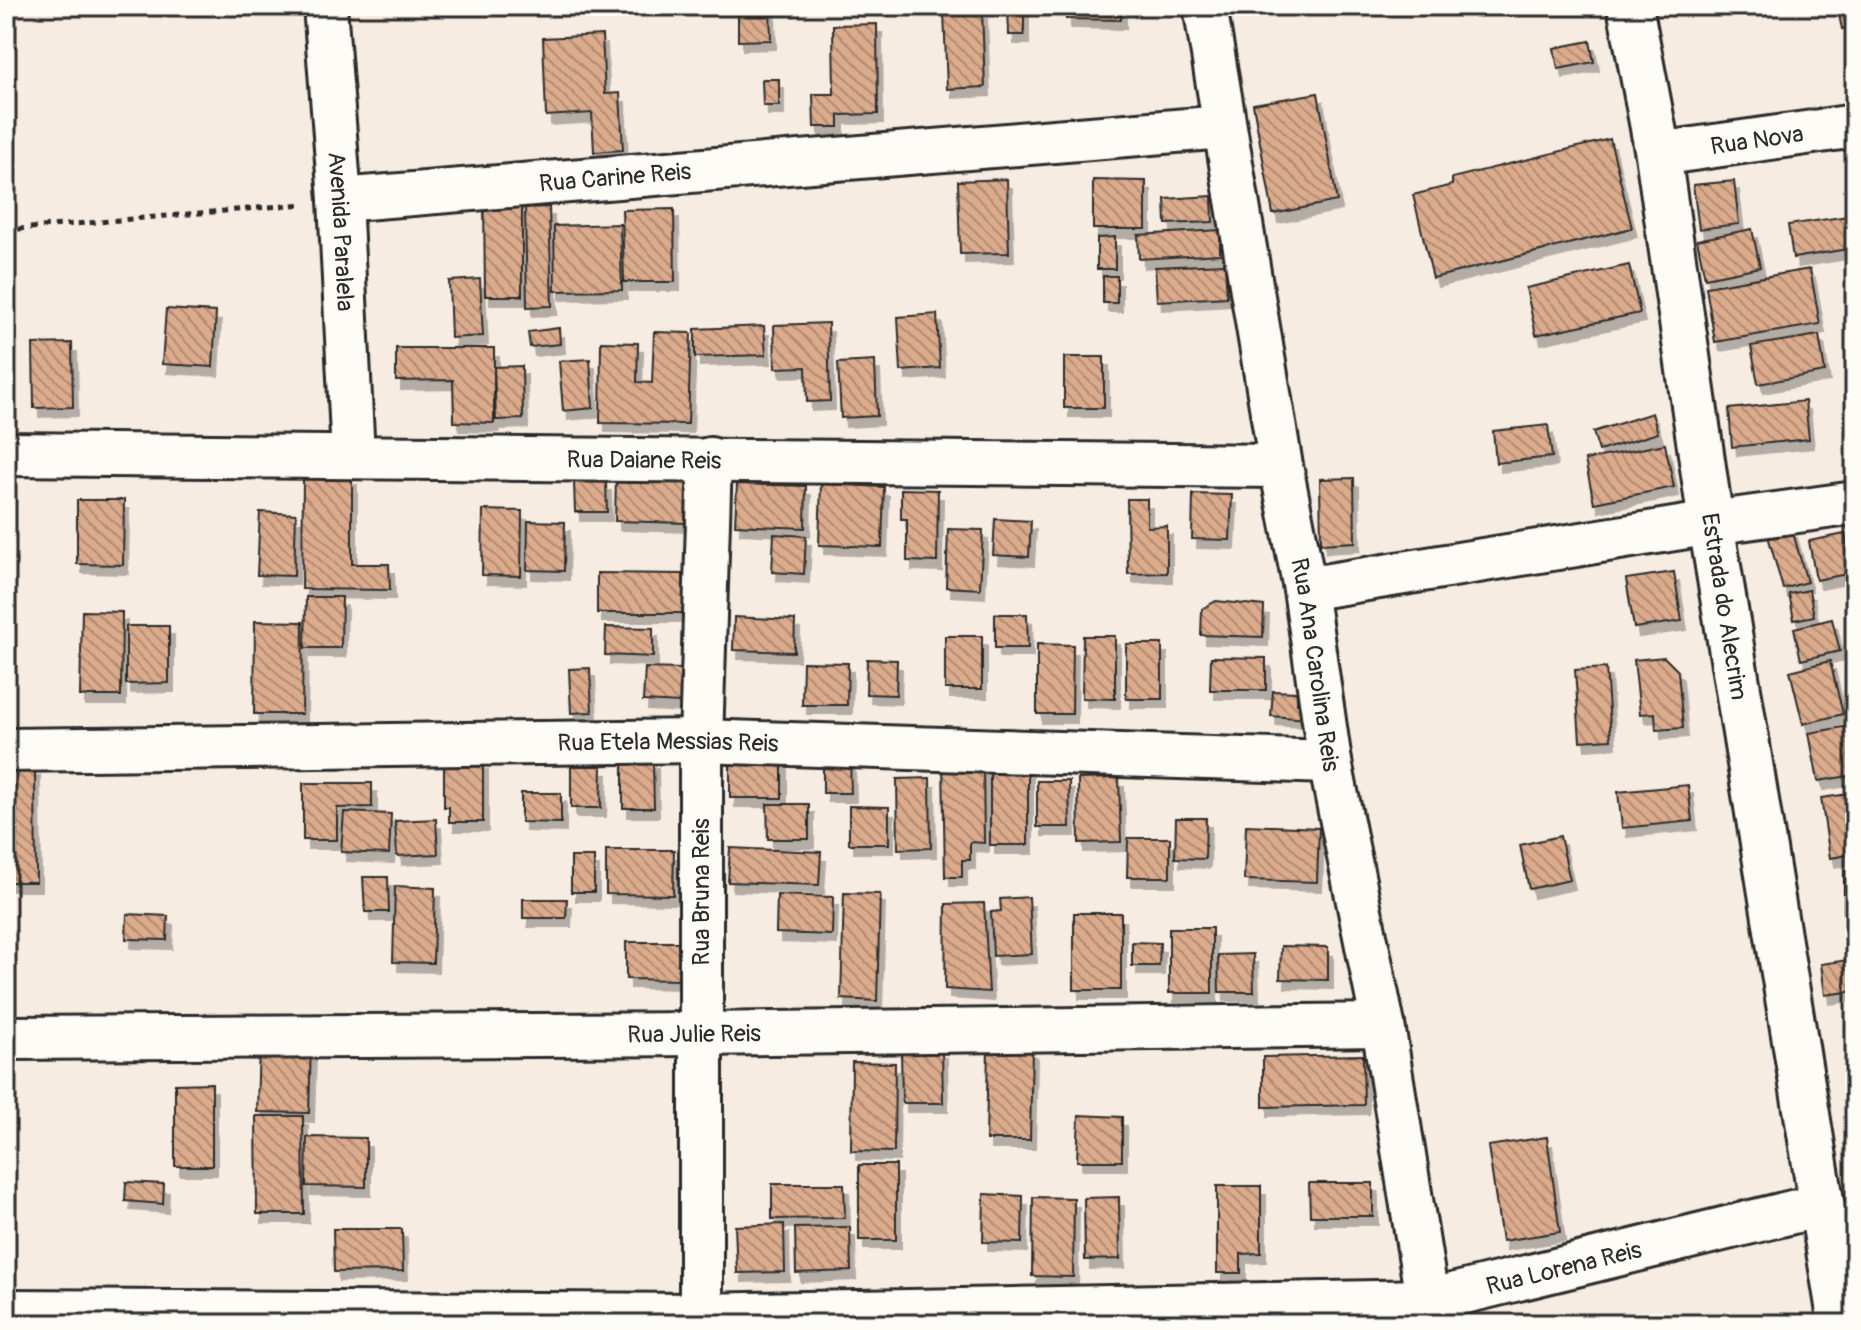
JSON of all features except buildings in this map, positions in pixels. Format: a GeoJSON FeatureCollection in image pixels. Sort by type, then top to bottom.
{"type":"FeatureCollection","features":[{"type":"Feature","properties":{"kind":"street","name":"Avenida Paralela"},"geometry":{"type":"LineString","coordinates":[[325,6],[340,200],[353,456]]}},
{"type":"Feature","properties":{"kind":"street","name":"Rua Ana Carolina Reis"},"geometry":{"type":"LineString","coordinates":[[1205,6],[1281,466],[1305,589],[1330,762],[1383,1025],[1429,1313]]}},
{"type":"Feature","properties":{"kind":"street","name":"Estrada do Alecrim"},"geometry":{"type":"LineString","coordinates":[[1630,6],[1658,154],[1711,523],[1821,1205],[1844,1270],[1841,1324]]}},
{"type":"Feature","properties":{"kind":"street","name":"Rua Nova"},"geometry":{"type":"LineString","coordinates":[[1658,154],[1855,126]]}},
{"type":"Feature","properties":{"kind":"street","name":"Rua Carine Reis"},"geometry":{"type":"LineString","coordinates":[[340,200],[1224,127]]}},
{"type":"Feature","properties":{"kind":"street","name":"Rua Daiane Reis"},"geometry":{"type":"LineString","coordinates":[[6,454],[1281,466]]}},
{"type":"Feature","properties":{"kind":"street","name":"Rua Bruna Reis"},"geometry":{"type":"LineString","coordinates":[[701,1319],[701,741],[710,459]]}},
{"type":"Feature","properties":{"kind":"street"},"geometry":{"type":"LineString","coordinates":[[1305,589],[1711,523],[1855,503]]}},
{"type":"Feature","properties":{"kind":"street","name":"Rua Etela Messias Reis"},"geometry":{"type":"LineString","coordinates":[[6,750],[701,741],[1330,762]]}},
{"type":"Feature","properties":{"kind":"street","name":"Rua Julie Reis"},"geometry":{"type":"LineString","coordinates":[[6,1038],[702,1034],[1383,1025]]}},
{"type":"Feature","properties":{"kind":"street","name":"Rua Lorena Reis"},"geometry":{"type":"LineString","coordinates":[[6,1311],[701,1319],[1429,1313],[1821,1205]]}},
{"type":"Feature","properties":{"kind":"path"},"geometry":{"type":"LineString","coordinates":[[6,230],[340,200]]}}]}
